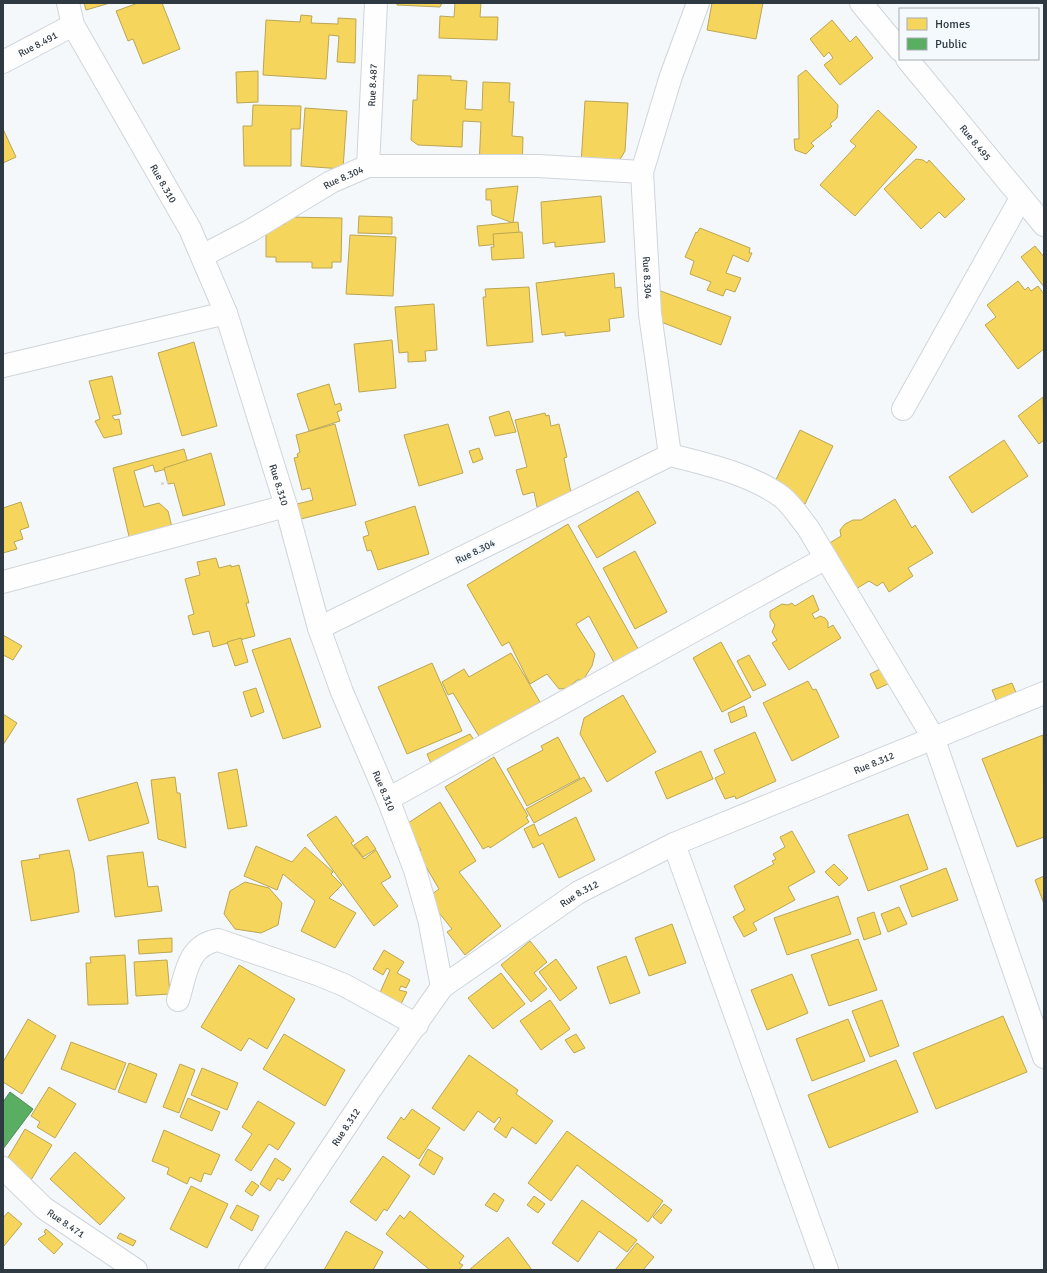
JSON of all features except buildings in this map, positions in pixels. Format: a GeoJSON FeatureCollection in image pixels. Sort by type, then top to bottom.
{"type":"FeatureCollection","features":[{"type":"Feature","properties":{"kind":"street","name":"Rue 8.310"},"geometry":{"type":"LineString","coordinates":[[68,3],[73,25],[190,229],[226,313],[286,506],[319,628],[342,692],[388,799],[415,870],[429,919],[442,987]]}},
{"type":"Feature","properties":{"kind":"street","name":"Rue 8.487"},"geometry":{"type":"LineString","coordinates":[[368,166],[376,3]]}},
{"type":"Feature","properties":{"kind":"street"},"geometry":{"type":"LineString","coordinates":[[642,172],[671,76],[698,3]]}},
{"type":"Feature","properties":{"kind":"street"},"geometry":{"type":"LineString","coordinates":[[861,3],[899,49]]}},
{"type":"Feature","properties":{"kind":"street","name":"Rue 8.491"},"geometry":{"type":"LineString","coordinates":[[3,62],[73,25]]}},
{"type":"Feature","properties":{"kind":"street","name":"Rue 8.495"},"geometry":{"type":"LineString","coordinates":[[908,60],[1021,198],[1042,217]]}},
{"type":"Feature","properties":{"kind":"street","name":"Rue 8.304"},"geometry":{"type":"LineString","coordinates":[[202,256],[250,231],[331,182],[368,166],[538,166],[642,172],[650,314],[670,455],[319,628]]}},
{"type":"Feature","properties":{"kind":"street"},"geometry":{"type":"LineString","coordinates":[[904,409],[1021,198]]}},
{"type":"Feature","properties":{"kind":"street"},"geometry":{"type":"LineString","coordinates":[[3,366],[226,313]]}},
{"type":"Feature","properties":{"kind":"street"},"geometry":{"type":"LineString","coordinates":[[670,455],[709,465],[749,479],[783,498],[808,528],[933,737],[1044,1057]]}},
{"type":"Feature","properties":{"kind":"street"},"geometry":{"type":"LineString","coordinates":[[3,582],[286,506]]}},
{"type":"Feature","properties":{"kind":"street"},"geometry":{"type":"LineString","coordinates":[[388,799],[826,558]]}},
{"type":"Feature","properties":{"kind":"street","name":"Rue 8.312"},"geometry":{"type":"LineString","coordinates":[[250,1270],[370,1090],[417,1025],[442,987],[579,892],[674,844],[933,737],[1044,693]]}},
{"type":"Feature","properties":{"kind":"street"},"geometry":{"type":"LineString","coordinates":[[674,844],[827,1270]]}},
{"type":"Feature","properties":{"kind":"street"},"geometry":{"type":"LineString","coordinates":[[178,1000],[192,954],[208,941],[218,940],[317,974],[344,985],[417,1025]]}},
{"type":"Feature","properties":{"kind":"street","name":"Rue 8.471"},"geometry":{"type":"LineString","coordinates":[[3,1168],[44,1208],[136,1270]]}},
{"type":"Feature","properties":{"kind":"path"},"geometry":{"type":"LineString","coordinates":[[161,484],[168,482]]}}]}
